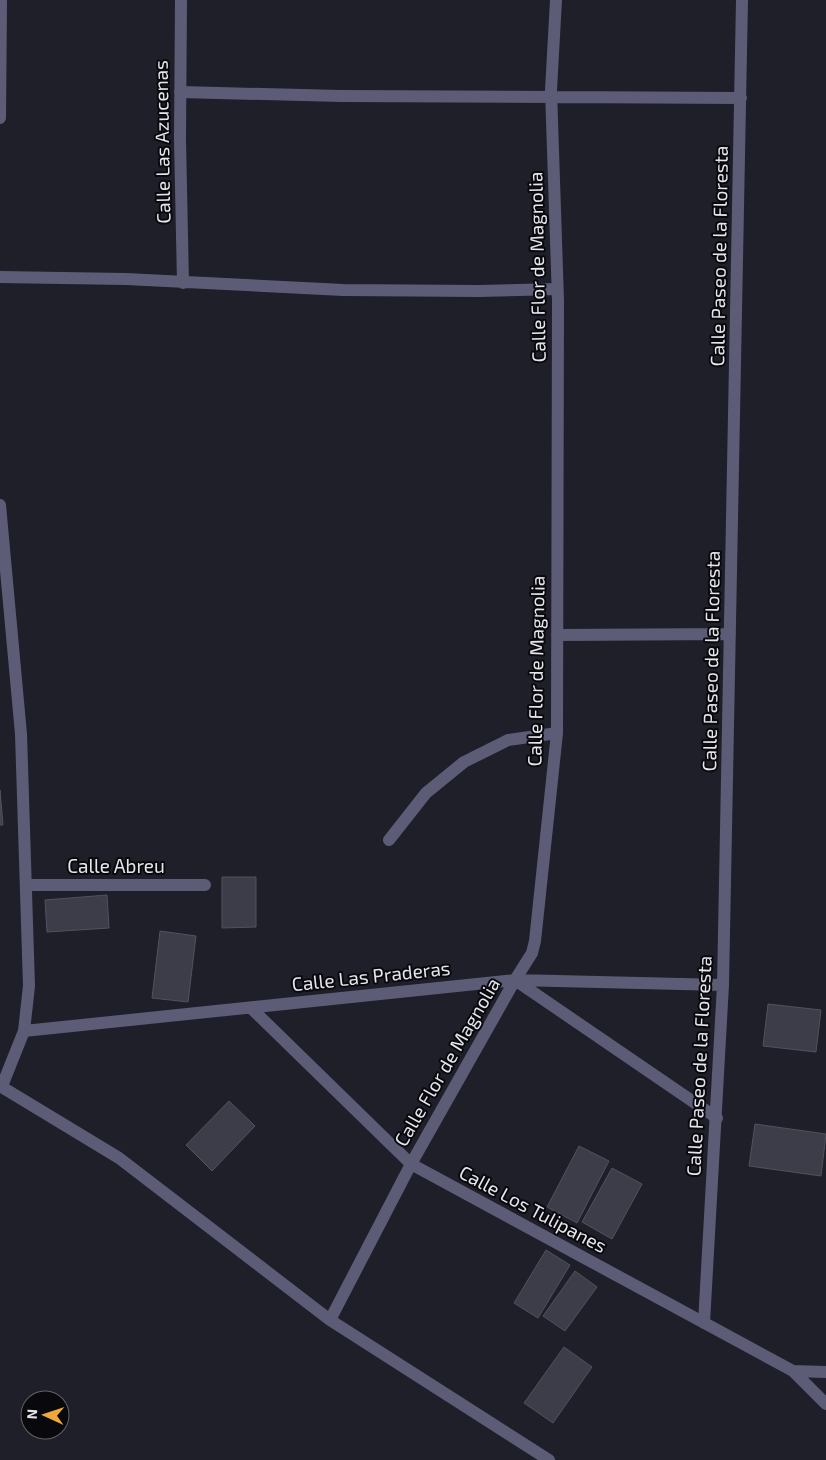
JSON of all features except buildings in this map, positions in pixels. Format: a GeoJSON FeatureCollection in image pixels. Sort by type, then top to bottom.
{"type":"FeatureCollection","features":[{"type":"Feature","properties":{"kind":"street"},"geometry":{"type":"LineString","coordinates":[[0,0],[0,118]]}},
{"type":"Feature","properties":{"kind":"street","name":"Calle Las Azucenas"},"geometry":{"type":"LineString","coordinates":[[181,0],[180,92],[183,283]]}},
{"type":"Feature","properties":{"kind":"street","name":"Calle Flor de Magnolia"},"geometry":{"type":"LineString","coordinates":[[330,1320],[410,1164],[532,953],[535,941],[557,733],[557,289],[551,97],[556,0]]}},
{"type":"Feature","properties":{"kind":"street","name":"Calle Paseo de la Floresta"},"geometry":{"type":"LineString","coordinates":[[704,1323],[723,985],[742,0]]}},
{"type":"Feature","properties":{"kind":"street"},"geometry":{"type":"LineString","coordinates":[[180,92],[341,96],[741,98]]}},
{"type":"Feature","properties":{"kind":"street"},"geometry":{"type":"LineString","coordinates":[[0,277],[126,280],[343,290],[479,291],[557,289]]}},
{"type":"Feature","properties":{"kind":"street"},"geometry":{"type":"LineString","coordinates":[[0,505],[21,734],[29,986],[24,1032],[1,1086],[119,1158],[330,1320],[549,1460]]}},
{"type":"Feature","properties":{"kind":"street"},"geometry":{"type":"LineString","coordinates":[[557,635],[730,634]]}},
{"type":"Feature","properties":{"kind":"street"},"geometry":{"type":"LineString","coordinates":[[389,840],[426,793],[464,762],[508,740],[557,733]]}},
{"type":"Feature","properties":{"kind":"street","name":"Calle Abreu"},"geometry":{"type":"LineString","coordinates":[[26,885],[205,884]]}},
{"type":"Feature","properties":{"kind":"street"},"geometry":{"type":"LineString","coordinates":[[515,980],[717,1118]]}},
{"type":"Feature","properties":{"kind":"street","name":"Calle Las Praderas"},"geometry":{"type":"LineString","coordinates":[[24,1032],[515,980],[723,985]]}},
{"type":"Feature","properties":{"kind":"street","name":"Calle Los Tulipanes"},"geometry":{"type":"LineString","coordinates":[[251,1008],[410,1164],[793,1371],[826,1404]]}},
{"type":"Feature","properties":{"kind":"street"},"geometry":{"type":"LineString","coordinates":[[793,1371],[826,1372]]}}]}
